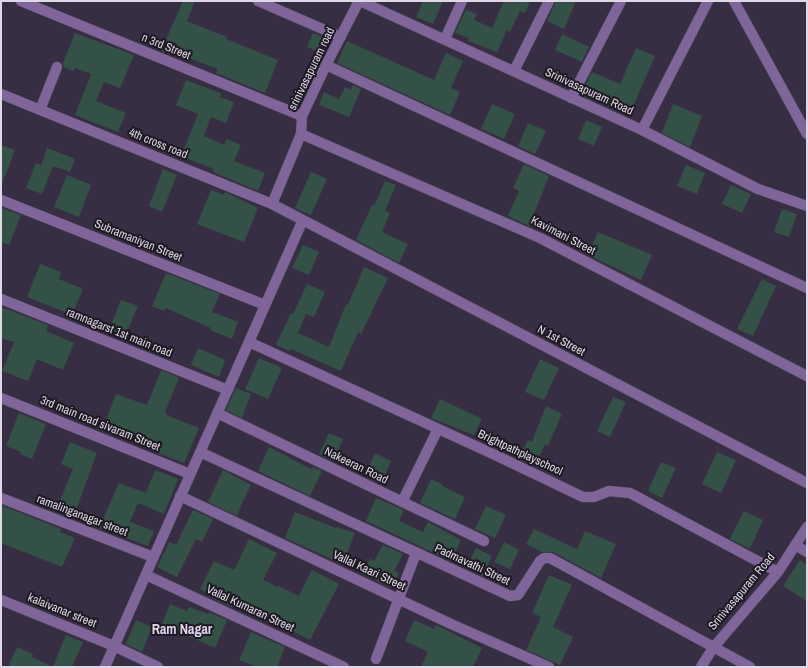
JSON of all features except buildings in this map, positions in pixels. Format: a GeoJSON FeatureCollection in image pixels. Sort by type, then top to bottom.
{"type":"FeatureCollection","features":[{"type":"Feature","properties":{"kind":"street","name":"n 3rd Street"},"geometry":{"type":"LineString","coordinates":[[21,1],[302,116]]}},
{"type":"Feature","properties":{"kind":"street"},"geometry":{"type":"LineString","coordinates":[[258,1],[341,37]]}},
{"type":"Feature","properties":{"kind":"street","name":"srinivasapuram road"},"geometry":{"type":"LineString","coordinates":[[272,204],[301,134],[302,116],[326,65],[360,1]]}},
{"type":"Feature","properties":{"kind":"street","name":"Srinivasapuram Road"},"geometry":{"type":"LineString","coordinates":[[360,1],[642,130],[758,189],[807,206]]}},
{"type":"Feature","properties":{"kind":"street"},"geometry":{"type":"LineString","coordinates":[[445,39],[462,1]]}},
{"type":"Feature","properties":{"kind":"street"},"geometry":{"type":"LineString","coordinates":[[514,71],[549,1]]}},
{"type":"Feature","properties":{"kind":"street"},"geometry":{"type":"LineString","coordinates":[[571,98],[621,1]]}},
{"type":"Feature","properties":{"kind":"street"},"geometry":{"type":"LineString","coordinates":[[642,130],[708,1]]}},
{"type":"Feature","properties":{"kind":"street"},"geometry":{"type":"LineString","coordinates":[[734,1],[807,134]]}},
{"type":"Feature","properties":{"kind":"street"},"geometry":{"type":"LineString","coordinates":[[326,65],[807,288]]}},
{"type":"Feature","properties":{"kind":"street"},"geometry":{"type":"LineString","coordinates":[[40,110],[57,67]]}},
{"type":"Feature","properties":{"kind":"street","name":"4th cross road"},"geometry":{"type":"LineString","coordinates":[[1,94],[272,204],[302,222]]}},
{"type":"Feature","properties":{"kind":"street","name":"Kavimani Street"},"geometry":{"type":"LineString","coordinates":[[301,134],[540,238],[807,376]]}},
{"type":"Feature","properties":{"kind":"street","name":"Subramaniyan Street"},"geometry":{"type":"LineString","coordinates":[[1,200],[265,305]]}},
{"type":"Feature","properties":{"kind":"street"},"geometry":{"type":"LineString","coordinates":[[105,667],[302,222]]}},
{"type":"Feature","properties":{"kind":"street","name":"N 1st Street"},"geometry":{"type":"LineString","coordinates":[[302,222],[807,483]]}},
{"type":"Feature","properties":{"kind":"street","name":"ramnagarst 1st main road"},"geometry":{"type":"LineString","coordinates":[[1,299],[228,390]]}},
{"type":"Feature","properties":{"kind":"street","name":"Brightpathplayschool"},"geometry":{"type":"LineString","coordinates":[[249,342],[438,428],[583,497],[594,497],[609,491],[630,494],[778,572]]}},
{"type":"Feature","properties":{"kind":"street","name":"3rd main road sivaram Street"},"geometry":{"type":"LineString","coordinates":[[1,398],[190,474]]}},
{"type":"Feature","properties":{"kind":"street","name":"Nakeeran Road"},"geometry":{"type":"LineString","coordinates":[[217,413],[484,541]]}},
{"type":"Feature","properties":{"kind":"street"},"geometry":{"type":"LineString","coordinates":[[402,502],[438,428]]}},
{"type":"Feature","properties":{"kind":"street","name":"Padmavathi Street"},"geometry":{"type":"LineString","coordinates":[[200,452],[514,597],[518,595],[540,561],[544,558],[550,558],[713,648]]}},
{"type":"Feature","properties":{"kind":"street","name":"Vallal Kaari Street"},"geometry":{"type":"LineString","coordinates":[[180,496],[548,667]]}},
{"type":"Feature","properties":{"kind":"street","name":"ramalinganagar street"},"geometry":{"type":"LineString","coordinates":[[1,498],[154,557]]}},
{"type":"Feature","properties":{"kind":"street","name":"Srinivasapuram Road"},"geometry":{"type":"LineString","coordinates":[[701,667],[713,648],[778,572],[807,527]]}},
{"type":"Feature","properties":{"kind":"street"},"geometry":{"type":"LineString","coordinates":[[795,545],[807,552]]}},
{"type":"Feature","properties":{"kind":"street"},"geometry":{"type":"LineString","coordinates":[[376,659],[416,553]]}},
{"type":"Feature","properties":{"kind":"street","name":"Vallal Kumaran Street"},"geometry":{"type":"LineString","coordinates":[[146,575],[344,667]]}},
{"type":"Feature","properties":{"kind":"street","name":"kalaivanar street"},"geometry":{"type":"LineString","coordinates":[[1,600],[114,646],[158,667]]}},
{"type":"Feature","properties":{"kind":"street"},"geometry":{"type":"LineString","coordinates":[[713,648],[750,667]]}},
{"type":"Feature","properties":{"kind":"district","name":"Ram Nagar"},"geometry":{"type":"Point","coordinates":[182,630]}}]}
